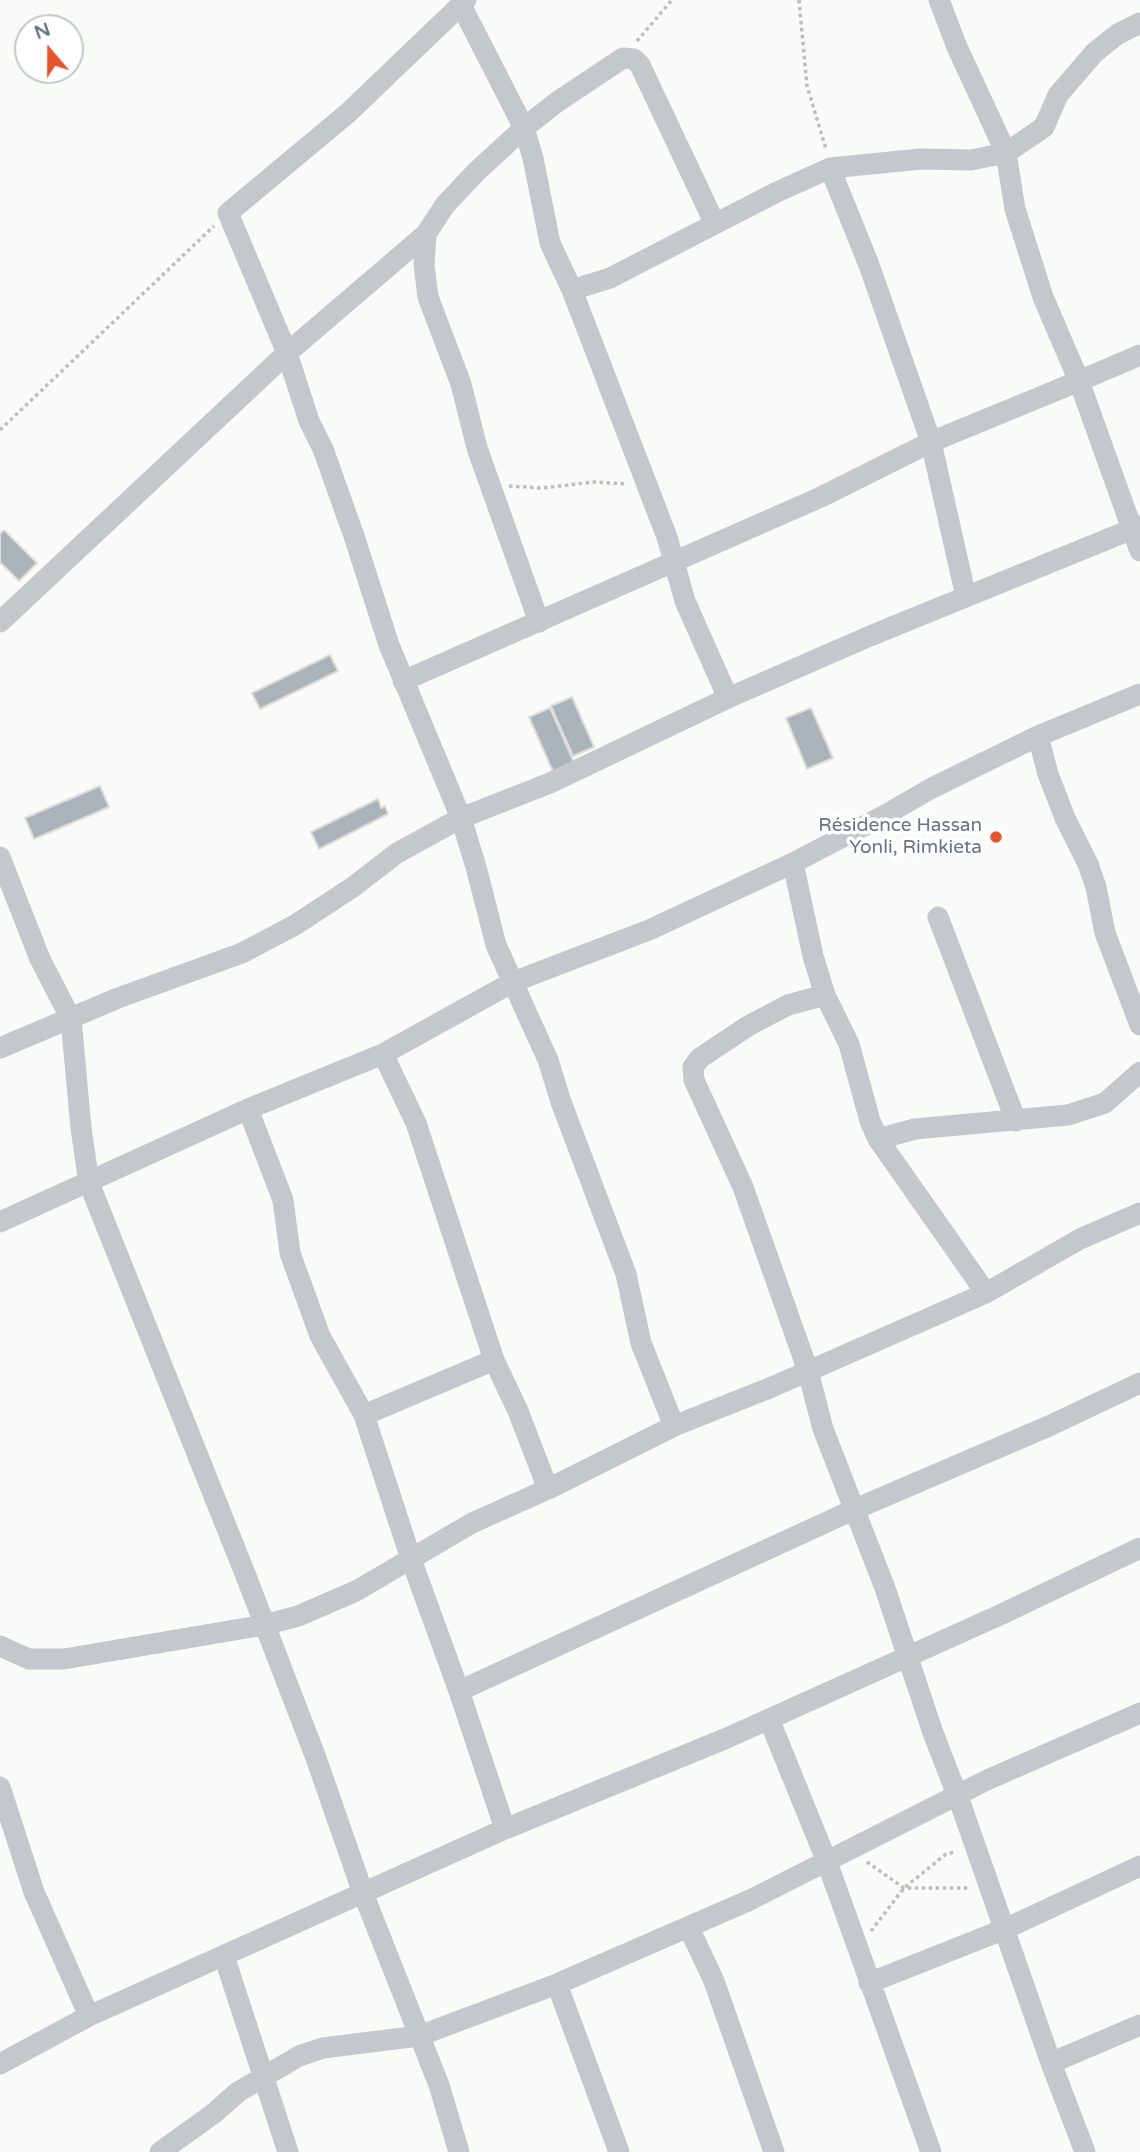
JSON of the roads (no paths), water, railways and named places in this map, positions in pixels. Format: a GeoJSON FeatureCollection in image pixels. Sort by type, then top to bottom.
{"type":"FeatureCollection","features":[{"type":"Feature","properties":{"kind":"street"},"geometry":{"type":"LineString","coordinates":[[939,0],[957,47],[1006,153],[1015,209],[1043,297],[1137,528],[1140,551]]}},
{"type":"Feature","properties":{"kind":"street"},"geometry":{"type":"LineString","coordinates":[[674,1426],[641,1343],[626,1274],[561,1102],[548,1060],[496,945],[461,818],[389,645],[354,536],[323,449],[309,421],[287,352],[228,213],[348,113],[463,2],[524,128],[533,158],[550,243],[572,290],[676,562],[685,601],[728,698]]}},
{"type":"Feature","properties":{"kind":"street"},"geometry":{"type":"LineString","coordinates":[[572,290],[610,278],[831,168],[921,159],[971,160],[1006,153],[1044,127],[1058,94],[1095,52],[1118,34],[1140,23]]}},
{"type":"Feature","properties":{"kind":"street"},"geometry":{"type":"LineString","coordinates":[[0,622],[287,352],[425,234],[445,205],[524,128],[557,102],[623,58],[634,59],[640,65],[715,224]]}},
{"type":"Feature","properties":{"kind":"street"},"geometry":{"type":"LineString","coordinates":[[831,168],[869,265],[931,442],[966,597]]}},
{"type":"Feature","properties":{"kind":"street"},"geometry":{"type":"LineString","coordinates":[[425,234],[424,265],[428,297],[461,384],[489,483],[538,622]]}},
{"type":"Feature","properties":{"kind":"street"},"geometry":{"type":"LineString","coordinates":[[404,681],[821,497],[931,442],[1140,355]]}},
{"type":"Feature","properties":{"kind":"street"},"geometry":{"type":"LineString","coordinates":[[0,1048],[118,998],[242,953],[295,925],[353,887],[397,853],[461,818],[550,783],[728,698],[1137,528]]}},
{"type":"Feature","properties":{"kind":"street"},"geometry":{"type":"LineString","coordinates":[[0,1222],[248,1109],[383,1054],[513,982],[649,930],[793,863],[930,789],[1038,736],[1140,694]]}},
{"type":"Feature","properties":{"kind":"street"},"geometry":{"type":"LineString","coordinates":[[1038,736],[1048,774],[1065,818],[1088,864],[1096,887],[1105,933],[1140,1025]]}},
{"type":"Feature","properties":{"kind":"street"},"geometry":{"type":"LineString","coordinates":[[0,856],[40,959],[71,1019],[89,1183],[316,1758],[363,1893],[439,2085],[459,2152]]}},
{"type":"Feature","properties":{"kind":"street"},"geometry":{"type":"LineString","coordinates":[[793,863],[813,956],[825,995],[849,1044],[870,1121],[878,1139],[986,1293]]}},
{"type":"Feature","properties":{"kind":"street"},"geometry":{"type":"LineString","coordinates":[[938,917],[1016,1121]]}},
{"type":"Feature","properties":{"kind":"street"},"geometry":{"type":"LineString","coordinates":[[825,995],[788,1005],[748,1026],[700,1058],[693,1067],[694,1080],[743,1187],[808,1371],[823,1429],[885,1588],[932,1730],[1085,2152]]}},
{"type":"Feature","properties":{"kind":"street"},"geometry":{"type":"LineString","coordinates":[[383,1054],[416,1122],[495,1360],[548,1489]]}},
{"type":"Feature","properties":{"kind":"street"},"geometry":{"type":"LineString","coordinates":[[878,1139],[915,1129],[1068,1115],[1105,1103],[1140,1072]]}},
{"type":"Feature","properties":{"kind":"street"},"geometry":{"type":"LineString","coordinates":[[248,1109],[283,1200],[290,1253],[320,1336],[364,1415],[505,1829]]}},
{"type":"Feature","properties":{"kind":"street"},"geometry":{"type":"LineString","coordinates":[[0,1646],[29,1659],[64,1659],[264,1625],[298,1616],[356,1591],[472,1522],[548,1489],[674,1426],[986,1293],[1080,1239],[1140,1213]]}},
{"type":"Feature","properties":{"kind":"street"},"geometry":{"type":"LineString","coordinates":[[364,1415],[495,1360]]}},
{"type":"Feature","properties":{"kind":"street"},"geometry":{"type":"LineString","coordinates":[[459,1691],[853,1510],[1049,1426],[1140,1383]]}},
{"type":"Feature","properties":{"kind":"street"},"geometry":{"type":"LineString","coordinates":[[0,2064],[89,2015],[505,1829],[769,1718],[1140,1548]]}},
{"type":"Feature","properties":{"kind":"street"},"geometry":{"type":"LineString","coordinates":[[160,2152],[195,2128],[238,2092],[299,2056],[323,2048],[419,2036],[557,1984],[689,1928],[827,1862],[987,1780],[1140,1713]]}},
{"type":"Feature","properties":{"kind":"street"},"geometry":{"type":"LineString","coordinates":[[769,1718],[827,1862],[931,2152]]}},
{"type":"Feature","properties":{"kind":"street"},"geometry":{"type":"LineString","coordinates":[[0,1787],[34,1892],[89,2015]]}},
{"type":"Feature","properties":{"kind":"street"},"geometry":{"type":"LineString","coordinates":[[869,1983],[1005,1929],[1140,1866]]}},
{"type":"Feature","properties":{"kind":"street"},"geometry":{"type":"LineString","coordinates":[[689,1928],[714,1981],[774,2152]]}},
{"type":"Feature","properties":{"kind":"street"},"geometry":{"type":"LineString","coordinates":[[224,1956],[288,2152]]}},
{"type":"Feature","properties":{"kind":"street"},"geometry":{"type":"LineString","coordinates":[[557,1984],[619,2152]]}},
{"type":"Feature","properties":{"kind":"street"},"geometry":{"type":"LineString","coordinates":[[1051,2063],[1140,2025]]}},
{"type":"Feature","properties":{"kind":"place","name":"Résidence Hassan Yonli, Rimkieta"},"geometry":{"type":"Point","coordinates":[996,837]}}]}
